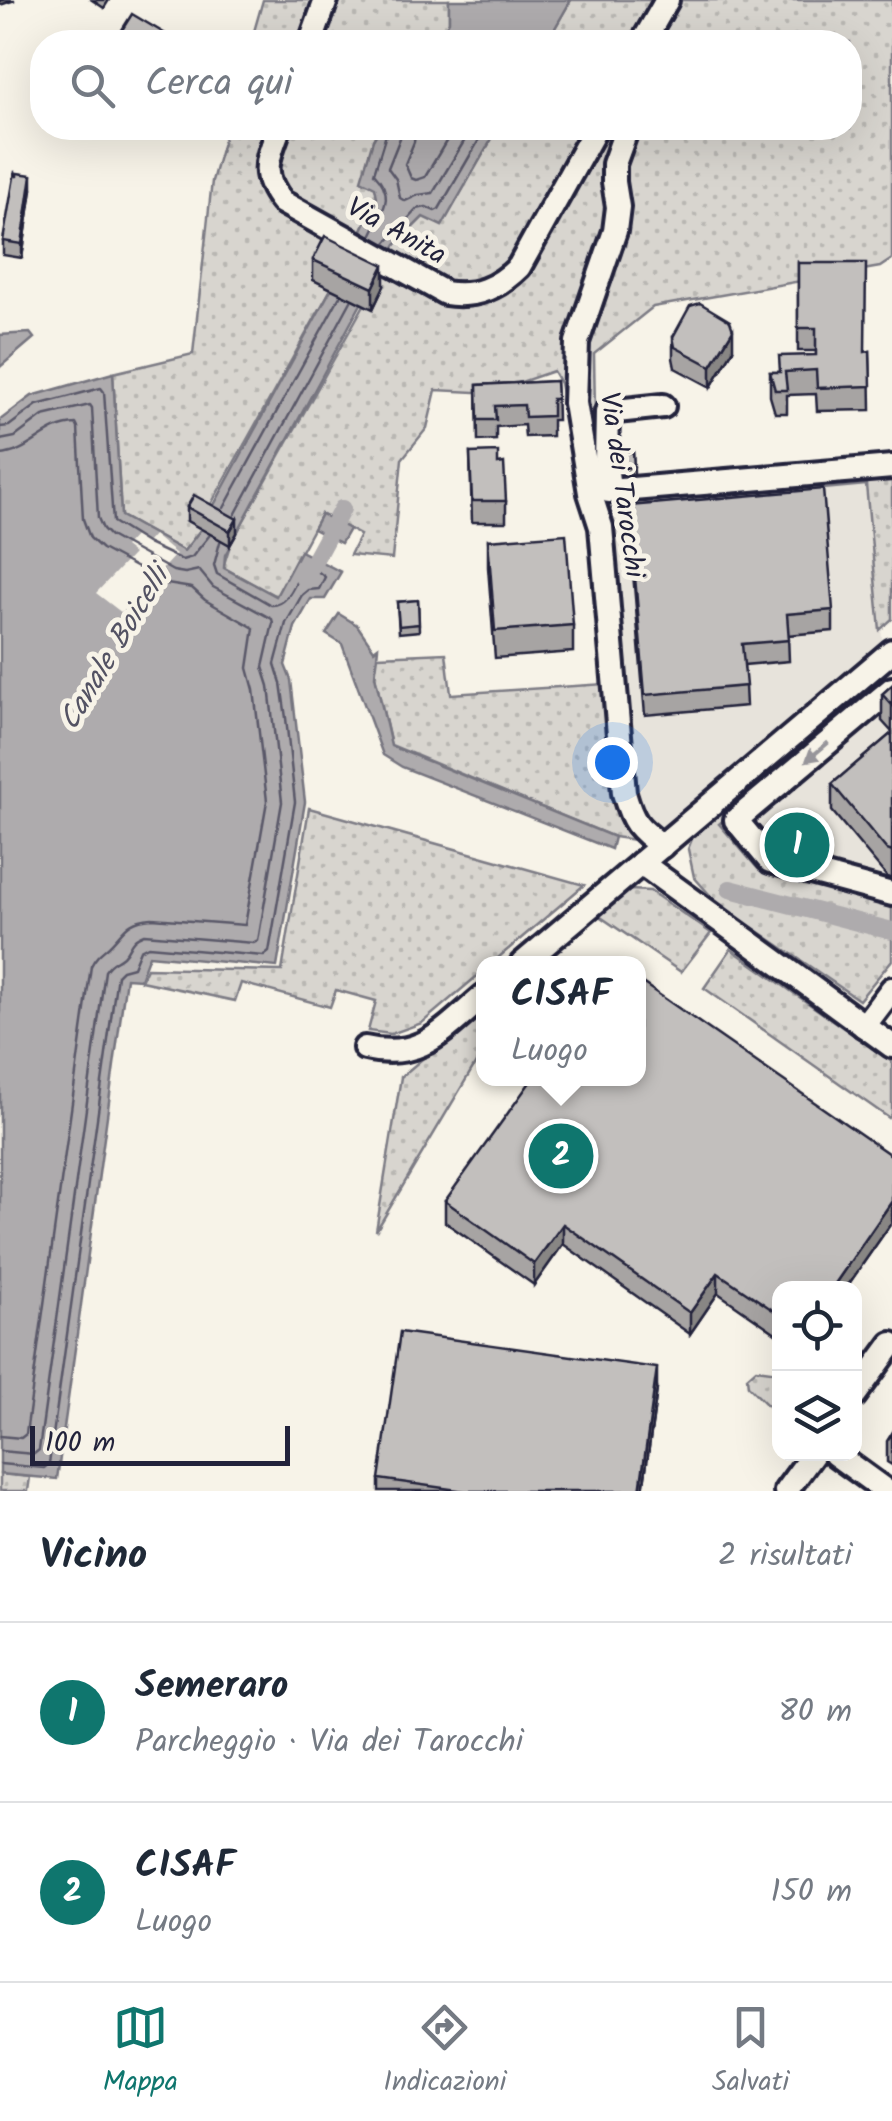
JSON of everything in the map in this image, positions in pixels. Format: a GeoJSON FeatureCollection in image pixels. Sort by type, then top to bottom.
{"type":"FeatureCollection","features":[{"type":"Feature","properties":{"kind":"street"},"geometry":{"type":"LineString","coordinates":[[315,30],[326,0]]}},
{"type":"Feature","properties":{"kind":"street"},"geometry":{"type":"LineString","coordinates":[[649,30],[666,0]]}},
{"type":"Feature","properties":{"kind":"street","name":"Via Anita"},"geometry":{"type":"LineString","coordinates":[[275,140],[266,170],[276,195],[288,207],[445,294],[461,296],[493,287],[519,268],[589,140]]}},
{"type":"Feature","properties":{"kind":"street","name":"Via dei Tarocchi"},"geometry":{"type":"LineString","coordinates":[[623,140],[614,164],[618,208],[615,231],[576,342],[576,403],[599,492],[624,793],[638,828],[662,846]]}},
{"type":"Feature","properties":{"kind":"street"},"geometry":{"type":"LineString","coordinates":[[664,406],[607,412],[606,462],[599,492],[892,466]]}},
{"type":"Feature","properties":{"kind":"street"},"geometry":{"type":"LineString","coordinates":[[532,956],[888,664]]}},
{"type":"Feature","properties":{"kind":"street"},"geometry":{"type":"LineString","coordinates":[[892,689],[736,820],[770,862],[892,894]]}},
{"type":"Feature","properties":{"kind":"street"},"geometry":{"type":"LineString","coordinates":[[641,864],[892,1046]]}},
{"type":"Feature","properties":{"kind":"street"},"geometry":{"type":"LineString","coordinates":[[864,1026],[892,990]]}},
{"type":"Feature","properties":{"kind":"street"},"geometry":{"type":"LineString","coordinates":[[365,1048],[390,1052],[420,1047],[476,1002]]}},
{"type":"Feature","properties":{"kind":"street"},"geometry":{"type":"LineString","coordinates":[[862,1385],[892,1344]]}},
{"type":"Feature","properties":{"kind":"street"},"geometry":{"type":"LineString","coordinates":[[786,1491],[808,1461]]}},
{"type":"Feature","properties":{"kind":"street"},"geometry":{"type":"LineString","coordinates":[[844,1461],[886,1491]]}},
{"type":"Feature","properties":{"kind":"shaded area"},"geometry":{"type":"Polygon","coordinates":[[[263,0],[449,0],[449,21],[444,30],[254,30],[263,0]]]}},
{"type":"Feature","properties":{"kind":"shaded area"},"geometry":{"type":"Polygon","coordinates":[[[571,0],[892,0],[892,259],[880,267],[653,307],[594,354],[596,470],[567,420],[560,383],[553,371],[501,389],[436,390],[427,428],[402,459],[392,559],[350,555],[360,535],[321,514],[276,597],[223,567],[230,545],[364,305],[373,308],[374,280],[396,244],[424,216],[442,225],[491,140],[862,140],[862,30],[554,30],[571,0]]]}},
{"type":"Feature","properties":{"kind":"shaded area"},"geometry":{"type":"Polygon","coordinates":[[[224,140],[373,140],[377,197],[356,243],[314,280],[331,289],[205,515],[187,521],[201,529],[184,551],[121,516],[113,373],[193,354],[212,181],[224,140]]]}},
{"type":"Feature","properties":{"kind":"shaded area"},"geometry":{"type":"Polygon","coordinates":[[[892,472],[892,619],[880,630],[866,485],[607,509],[620,495],[892,472]]]}},
{"type":"Feature","properties":{"kind":"shaded area"},"geometry":{"type":"Polygon","coordinates":[[[866,485],[884,656],[892,652],[892,908],[758,869],[719,824],[879,689],[667,841],[640,814],[634,795],[607,509],[866,485]]]}},
{"type":"Feature","properties":{"kind":"shaded area"},"geometry":{"type":"Polygon","coordinates":[[[446,653],[451,694],[605,684],[618,807],[622,824],[635,840],[614,837],[391,745],[375,676],[378,656],[446,653]]]}},
{"type":"Feature","properties":{"kind":"shaded area"},"geometry":{"type":"Polygon","coordinates":[[[869,679],[879,688],[719,824],[758,869],[892,908],[892,960],[859,1000],[717,903],[694,877],[688,849],[699,821],[869,679]]]}},
{"type":"Feature","properties":{"kind":"shaded area"},"geometry":{"type":"Polygon","coordinates":[[[309,808],[584,885],[500,956],[476,956],[476,977],[422,1023],[391,1034],[368,1031],[376,1001],[336,990],[330,1007],[241,983],[235,1001],[141,981],[147,968],[282,971],[309,808]]]}},
{"type":"Feature","properties":{"kind":"shaded area"},"geometry":{"type":"Polygon","coordinates":[[[629,890],[650,891],[711,933],[681,972],[595,913],[611,898],[629,890]]]}},
{"type":"Feature","properties":{"kind":"shaded area"},"geometry":{"type":"Polygon","coordinates":[[[731,949],[892,1062],[889,1118],[704,988],[731,949]]]}},
{"type":"Feature","properties":{"kind":"shaded area"},"geometry":{"type":"Polygon","coordinates":[[[476,1013],[476,1063],[376,1231],[401,1077],[476,1013]]]}},
{"type":"Feature","properties":{"kind":"shaded area"},"geometry":{"type":"Polygon","coordinates":[[[756,1369],[772,1371],[772,1410],[748,1386],[747,1377],[756,1369]]]}},
{"type":"Feature","properties":{"kind":"shaded area"},"geometry":{"type":"Polygon","coordinates":[[[0,1474],[30,1477],[28,1491],[0,1491],[0,1474]]]}},
{"type":"Feature","properties":{"kind":"water"},"geometry":{"type":"Polygon","coordinates":[[[449,0],[571,0],[554,30],[444,30],[449,21],[449,0]]]}},
{"type":"Feature","properties":{"kind":"water","name":"Canale Boicelli"},"geometry":{"type":"Polygon","coordinates":[[[373,140],[491,140],[442,226],[423,217],[396,244],[225,555],[224,568],[276,596],[300,551],[341,572],[325,599],[311,599],[295,627],[285,665],[291,680],[305,802],[277,967],[149,955],[140,979],[126,978],[57,1479],[0,1474],[0,420],[32,396],[113,373],[121,516],[184,551],[201,529],[356,243],[377,197],[375,187],[361,180],[373,140]]]}},
{"type":"Feature","properties":{"kind":"water"},"geometry":{"type":"Polygon","coordinates":[[[30,333],[34,338],[0,367],[0,335],[30,333]]]}},
{"type":"Feature","properties":{"kind":"water"},"geometry":{"type":"Polygon","coordinates":[[[321,514],[349,529],[341,543],[313,529],[321,514]]]}},
{"type":"Feature","properties":{"kind":"water"},"geometry":{"type":"Polygon","coordinates":[[[339,614],[357,625],[374,650],[378,647],[375,676],[391,746],[614,837],[611,849],[402,767],[383,755],[342,644],[326,634],[339,614]]]}},
{"type":"Feature","properties":{"kind":"pier"},"geometry":{"type":"Polygon","coordinates":[[[135,535],[146,543],[153,535],[176,554],[122,613],[96,593],[133,554],[124,547],[135,535]]]}},
{"type":"Feature","properties":{"kind":"building"},"geometry":{"type":"Polygon","coordinates":[[[132,14],[159,30],[122,30],[132,14]]]}},
{"type":"Feature","properties":{"kind":"building"},"geometry":{"type":"Polygon","coordinates":[[[15,171],[17,177],[17,173],[32,175],[22,244],[3,241],[15,171]]]}},
{"type":"Feature","properties":{"kind":"building"},"geometry":{"type":"Polygon","coordinates":[[[325,236],[384,265],[373,288],[313,260],[325,236]]]}},
{"type":"Feature","properties":{"kind":"building"},"geometry":{"type":"Polygon","coordinates":[[[798,263],[866,263],[865,352],[870,351],[871,386],[817,388],[816,370],[785,372],[787,390],[775,390],[770,372],[780,372],[779,356],[816,355],[816,328],[798,328],[798,263]]]}},
{"type":"Feature","properties":{"kind":"building"},"geometry":{"type":"Polygon","coordinates":[[[700,303],[730,321],[733,330],[711,366],[675,347],[673,337],[690,306],[700,303]]]}},
{"type":"Feature","properties":{"kind":"building"},"geometry":{"type":"Polygon","coordinates":[[[556,381],[557,399],[552,399],[552,416],[525,417],[524,405],[495,406],[496,420],[478,420],[477,385],[556,381]]]}},
{"type":"Feature","properties":{"kind":"building"},"geometry":{"type":"Polygon","coordinates":[[[498,452],[498,464],[504,463],[506,501],[472,501],[470,453],[498,452]]]}},
{"type":"Feature","properties":{"kind":"building"},"geometry":{"type":"Polygon","coordinates":[[[633,452],[634,467],[622,468],[621,453],[633,452]]]}},
{"type":"Feature","properties":{"kind":"building"},"geometry":{"type":"Polygon","coordinates":[[[823,489],[833,610],[787,614],[789,640],[742,644],[746,686],[645,695],[629,506],[823,489]]]}},
{"type":"Feature","properties":{"kind":"building"},"geometry":{"type":"Polygon","coordinates":[[[194,495],[237,519],[230,531],[187,507],[194,495]]]}},
{"type":"Feature","properties":{"kind":"building"},"geometry":{"type":"Polygon","coordinates":[[[566,534],[573,625],[495,631],[488,540],[566,534]]]}},
{"type":"Feature","properties":{"kind":"building"},"geometry":{"type":"Polygon","coordinates":[[[418,600],[419,624],[399,626],[397,602],[418,600]]]}},
{"type":"Feature","properties":{"kind":"building"},"geometry":{"type":"Polygon","coordinates":[[[892,685],[892,705],[882,694],[892,685]]]}},
{"type":"Feature","properties":{"kind":"building"},"geometry":{"type":"Polygon","coordinates":[[[892,733],[892,852],[832,784],[892,733]]]}},
{"type":"Feature","properties":{"kind":"building"},"geometry":{"type":"Polygon","coordinates":[[[646,986],[892,1156],[892,1201],[837,1281],[772,1281],[772,1310],[718,1273],[690,1313],[563,1224],[534,1264],[445,1201],[527,1086],[646,1086],[646,986]]]}},
{"type":"Feature","properties":{"kind":"building"},"geometry":{"type":"Polygon","coordinates":[[[400,1332],[657,1368],[640,1491],[465,1491],[379,1479],[400,1332]]]}},
{"type":"Feature","properties":{"kind":"waterway"},"geometry":{"type":"LineString","coordinates":[[304,579],[342,509]]}},
{"type":"Feature","properties":{"kind":"waterway"},"geometry":{"type":"LineString","coordinates":[[730,889],[892,931]]}},
{"type":"Feature","properties":{"kind":"place","name":"Semeraro"},"geometry":{"type":"Point","coordinates":[797,845]}},
{"type":"Feature","properties":{"kind":"place","name":"CISAF"},"geometry":{"type":"Point","coordinates":[561,1156]}}]}
